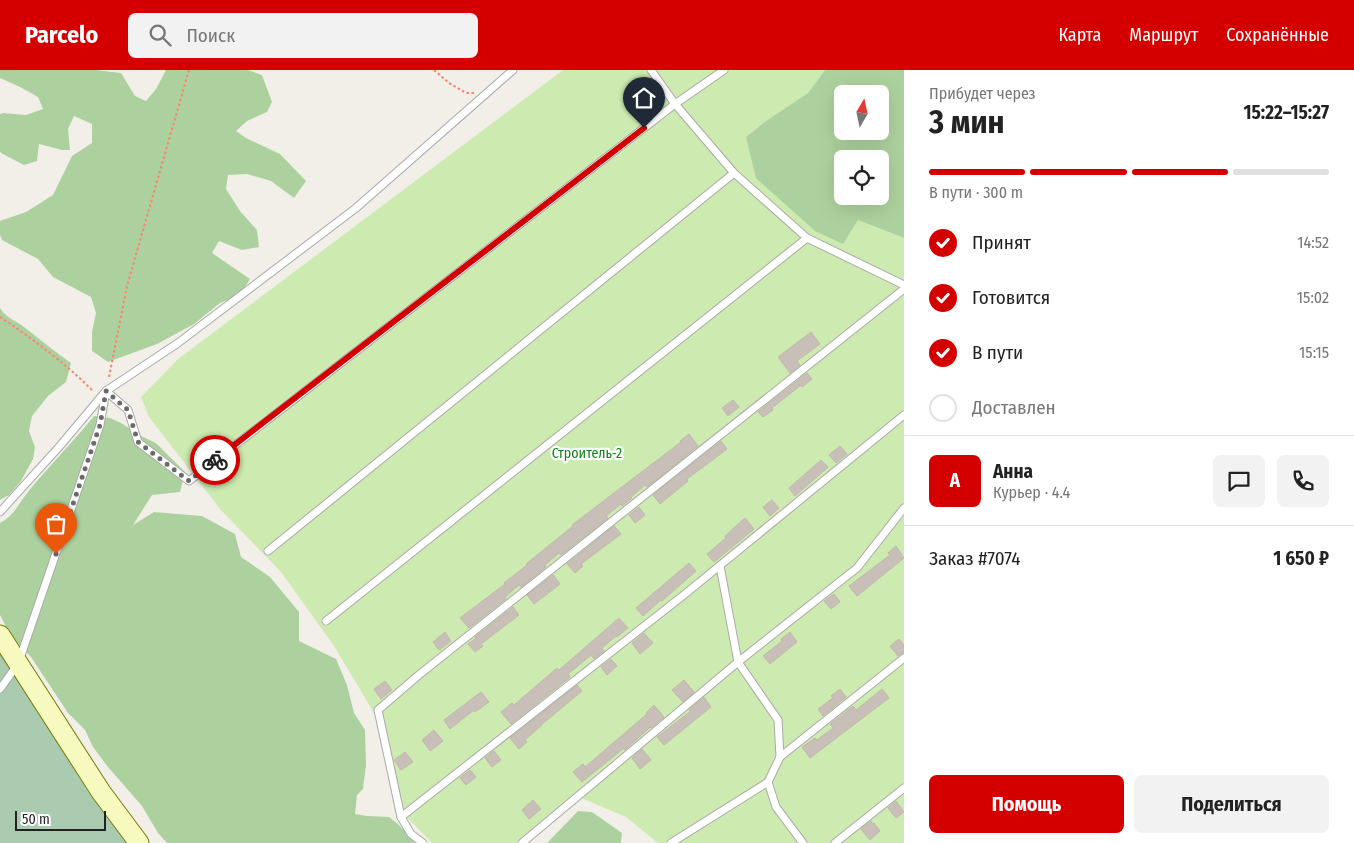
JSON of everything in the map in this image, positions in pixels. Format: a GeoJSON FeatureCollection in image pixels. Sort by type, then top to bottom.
{"type":"FeatureCollection","features":[{"type":"Feature","properties":{"kind":"main road"},"geometry":{"type":"LineString","coordinates":[[0,635],[101,792],[139,843]]}},
{"type":"Feature","properties":{"kind":"lane"},"geometry":{"type":"LineString","coordinates":[[0,512],[59,448],[106,391],[178,343],[356,208],[513,70]]}},
{"type":"Feature","properties":{"kind":"lane"},"geometry":{"type":"LineString","coordinates":[[651,70],[675,104],[734,173],[807,238],[904,284]]}},
{"type":"Feature","properties":{"kind":"lane"},"geometry":{"type":"LineString","coordinates":[[106,391],[128,410],[138,442],[189,481],[675,104],[724,70]]}},
{"type":"Feature","properties":{"kind":"lane"},"geometry":{"type":"LineString","coordinates":[[268,551],[734,173]]}},
{"type":"Feature","properties":{"kind":"lane"},"geometry":{"type":"LineString","coordinates":[[326,621],[807,238]]}},
{"type":"Feature","properties":{"kind":"lane"},"geometry":{"type":"LineString","coordinates":[[424,843],[411,834],[401,816],[378,710],[420,674],[904,289]]}},
{"type":"Feature","properties":{"kind":"lane"},"geometry":{"type":"LineString","coordinates":[[0,690],[18,664],[100,425],[106,391]]}},
{"type":"Feature","properties":{"kind":"lane"},"geometry":{"type":"LineString","coordinates":[[401,816],[720,566],[904,415]]}},
{"type":"Feature","properties":{"kind":"lane"},"geometry":{"type":"LineString","coordinates":[[522,843],[738,662],[857,568],[904,508]]}},
{"type":"Feature","properties":{"kind":"lane"},"geometry":{"type":"LineString","coordinates":[[720,566],[738,662],[778,720],[780,758]]}},
{"type":"Feature","properties":{"kind":"lane"},"geometry":{"type":"LineString","coordinates":[[671,843],[768,782],[780,758],[904,658]]}},
{"type":"Feature","properties":{"kind":"lane"},"geometry":{"type":"LineString","coordinates":[[768,782],[776,807],[803,843]]}},
{"type":"Feature","properties":{"kind":"lane"},"geometry":{"type":"LineString","coordinates":[[835,843],[904,788]]}},
{"type":"Feature","properties":{"kind":"path"},"geometry":{"type":"LineString","coordinates":[[106,391],[127,286],[189,70]]}},
{"type":"Feature","properties":{"kind":"path"},"geometry":{"type":"LineString","coordinates":[[434,70],[449,83],[466,93],[488,91]]}},
{"type":"Feature","properties":{"kind":"path"},"geometry":{"type":"LineString","coordinates":[[0,317],[26,334],[76,374],[100,398]]}},
{"type":"Feature","properties":{"kind":"green space"},"geometry":{"type":"Polygon","coordinates":[[[0,70],[96,70],[121,73],[135,96],[146,101],[156,89],[166,70],[248,70],[262,75],[272,102],[267,112],[247,121],[236,131],[246,138],[280,154],[306,181],[294,198],[271,181],[247,174],[228,175],[226,189],[240,211],[257,230],[259,247],[242,250],[219,241],[212,253],[250,279],[240,295],[220,303],[194,324],[157,344],[108,362],[92,351],[92,332],[96,313],[91,297],[53,277],[38,259],[2,240],[0,221],[26,212],[53,195],[72,156],[92,143],[92,124],[74,116],[68,129],[70,150],[62,150],[39,144],[37,161],[24,165],[1,153],[0,114],[26,115],[43,109],[38,97],[0,78],[0,70]]]}},
{"type":"Feature","properties":{"kind":"green space","name":"Строитель-2"},"geometry":{"type":"Polygon","coordinates":[[[563,70],[825,70],[808,93],[746,137],[834,202],[834,205],[838,205],[858,220],[904,238],[904,843],[658,843],[626,817],[579,797],[521,843],[432,843],[394,804],[380,723],[334,646],[281,572],[220,509],[149,417],[141,397],[178,359],[563,70]]]}},
{"type":"Feature","properties":{"kind":"green space"},"geometry":{"type":"Polygon","coordinates":[[[825,70],[904,70],[904,238],[858,220],[843,244],[815,231],[756,178],[746,137],[808,93],[825,70]]]}},
{"type":"Feature","properties":{"kind":"green space"},"geometry":{"type":"Polygon","coordinates":[[[0,308],[8,317],[71,363],[66,382],[48,396],[32,416],[29,431],[35,447],[33,459],[21,481],[9,495],[0,500],[0,308]]]}},
{"type":"Feature","properties":{"kind":"green space"},"geometry":{"type":"Polygon","coordinates":[[[94,416],[110,418],[156,443],[185,472],[180,492],[152,495],[133,525],[154,512],[202,516],[235,534],[241,557],[270,577],[299,612],[299,641],[336,659],[347,685],[354,713],[365,730],[366,765],[363,789],[357,795],[355,814],[389,817],[415,843],[167,843],[158,833],[142,806],[108,767],[93,747],[85,730],[68,713],[31,657],[12,638],[0,615],[0,523],[13,513],[36,482],[94,416]]]}},
{"type":"Feature","properties":{"kind":"green space"},"geometry":{"type":"Polygon","coordinates":[[[0,650],[89,793],[126,843],[0,843],[0,650]]]}},
{"type":"Feature","properties":{"kind":"green space"},"geometry":{"type":"Polygon","coordinates":[[[578,811],[592,812],[622,833],[621,843],[547,843],[578,811]]]}},
{"type":"Feature","properties":{"kind":"building"},"geometry":{"type":"Polygon","coordinates":[[[811,332],[820,344],[797,361],[800,365],[790,373],[778,357],[811,332]]]}},
{"type":"Feature","properties":{"kind":"building"},"geometry":{"type":"Polygon","coordinates":[[[807,373],[812,379],[802,387],[801,385],[763,417],[758,412],[807,373]]]}},
{"type":"Feature","properties":{"kind":"building"},"geometry":{"type":"Polygon","coordinates":[[[733,400],[739,407],[728,416],[722,408],[733,400]]]}},
{"type":"Feature","properties":{"kind":"building"},"geometry":{"type":"Polygon","coordinates":[[[689,434],[698,446],[647,487],[645,485],[622,506],[621,504],[606,516],[608,518],[561,555],[559,553],[545,565],[546,567],[521,587],[519,585],[505,597],[506,599],[469,628],[460,618],[505,584],[572,525],[689,434]]]}},
{"type":"Feature","properties":{"kind":"building"},"geometry":{"type":"Polygon","coordinates":[[[721,441],[727,449],[687,479],[688,481],[660,504],[653,495],[721,441]]]}},
{"type":"Feature","properties":{"kind":"building"},"geometry":{"type":"Polygon","coordinates":[[[840,446],[847,454],[836,463],[829,455],[840,446]]]}},
{"type":"Feature","properties":{"kind":"building"},"geometry":{"type":"Polygon","coordinates":[[[821,460],[828,467],[795,496],[789,488],[821,460]]]}},
{"type":"Feature","properties":{"kind":"building"},"geometry":{"type":"Polygon","coordinates":[[[772,500],[779,508],[770,516],[763,507],[772,500]]]}},
{"type":"Feature","properties":{"kind":"building"},"geometry":{"type":"Polygon","coordinates":[[[639,507],[645,515],[635,523],[629,515],[639,507]]]}},
{"type":"Feature","properties":{"kind":"building"},"geometry":{"type":"Polygon","coordinates":[[[745,518],[754,529],[714,562],[707,554],[745,518]]]}},
{"type":"Feature","properties":{"kind":"building"},"geometry":{"type":"Polygon","coordinates":[[[614,526],[621,534],[581,564],[583,566],[575,573],[567,564],[614,526]]]}},
{"type":"Feature","properties":{"kind":"building"},"geometry":{"type":"Polygon","coordinates":[[[896,546],[904,558],[857,596],[849,586],[890,555],[888,553],[896,546]]]}},
{"type":"Feature","properties":{"kind":"building"},"geometry":{"type":"Polygon","coordinates":[[[689,563],[696,571],[643,616],[636,608],[689,563]]]}},
{"type":"Feature","properties":{"kind":"building"},"geometry":{"type":"Polygon","coordinates":[[[553,575],[560,584],[534,604],[527,595],[553,575]]]}},
{"type":"Feature","properties":{"kind":"building"},"geometry":{"type":"Polygon","coordinates":[[[834,594],[840,602],[831,609],[824,601],[834,594]]]}},
{"type":"Feature","properties":{"kind":"building"},"geometry":{"type":"Polygon","coordinates":[[[513,607],[519,615],[481,644],[483,646],[475,652],[468,644],[513,607]]]}},
{"type":"Feature","properties":{"kind":"building"},"geometry":{"type":"Polygon","coordinates":[[[619,618],[628,628],[602,648],[604,651],[594,659],[591,655],[568,674],[570,677],[511,724],[501,712],[512,703],[514,705],[557,668],[559,670],[619,618]]]}},
{"type":"Feature","properties":{"kind":"building"},"geometry":{"type":"Polygon","coordinates":[[[445,632],[451,641],[439,650],[433,642],[445,632]]]}},
{"type":"Feature","properties":{"kind":"building"},"geometry":{"type":"Polygon","coordinates":[[[790,632],[797,642],[770,664],[763,656],[790,632]]]}},
{"type":"Feature","properties":{"kind":"building"},"geometry":{"type":"Polygon","coordinates":[[[644,633],[653,643],[640,654],[632,643],[644,633]]]}},
{"type":"Feature","properties":{"kind":"building"},"geometry":{"type":"Polygon","coordinates":[[[899,639],[904,645],[904,653],[898,656],[890,646],[899,639]]]}},
{"type":"Feature","properties":{"kind":"building"},"geometry":{"type":"Polygon","coordinates":[[[611,659],[617,666],[607,675],[601,667],[611,659]]]}},
{"type":"Feature","properties":{"kind":"building"},"geometry":{"type":"Polygon","coordinates":[[[684,680],[694,692],[683,702],[672,690],[684,680]]]}},
{"type":"Feature","properties":{"kind":"building"},"geometry":{"type":"Polygon","coordinates":[[[385,681],[392,690],[381,699],[374,689],[385,681]]]}},
{"type":"Feature","properties":{"kind":"building"},"geometry":{"type":"Polygon","coordinates":[[[577,685],[582,691],[541,725],[525,740],[527,742],[519,749],[510,738],[577,685]]]}},
{"type":"Feature","properties":{"kind":"building"},"geometry":{"type":"Polygon","coordinates":[[[840,689],[846,697],[823,716],[818,709],[833,698],[831,696],[840,689]]]}},
{"type":"Feature","properties":{"kind":"building"},"geometry":{"type":"Polygon","coordinates":[[[882,689],[889,698],[810,758],[802,747],[815,738],[817,740],[833,728],[830,724],[853,706],[856,710],[882,689]]]}},
{"type":"Feature","properties":{"kind":"building"},"geometry":{"type":"Polygon","coordinates":[[[481,692],[489,702],[475,712],[474,710],[450,729],[444,720],[481,692]]]}},
{"type":"Feature","properties":{"kind":"building"},"geometry":{"type":"Polygon","coordinates":[[[704,697],[711,707],[664,745],[657,737],[691,711],[689,710],[704,697]]]}},
{"type":"Feature","properties":{"kind":"building"},"geometry":{"type":"Polygon","coordinates":[[[654,705],[664,717],[625,750],[624,748],[582,782],[573,772],[583,764],[585,767],[647,714],[654,705]]]}},
{"type":"Feature","properties":{"kind":"building"},"geometry":{"type":"Polygon","coordinates":[[[434,730],[443,741],[430,751],[422,740],[434,730]]]}},
{"type":"Feature","properties":{"kind":"building"},"geometry":{"type":"Polygon","coordinates":[[[642,749],[651,760],[640,769],[632,758],[642,749]]]}},
{"type":"Feature","properties":{"kind":"building"},"geometry":{"type":"Polygon","coordinates":[[[494,751],[501,760],[492,767],[485,758],[494,751]]]}},
{"type":"Feature","properties":{"kind":"building"},"geometry":{"type":"Polygon","coordinates":[[[405,752],[413,762],[401,770],[394,760],[405,752]]]}},
{"type":"Feature","properties":{"kind":"building"},"geometry":{"type":"Polygon","coordinates":[[[470,770],[476,777],[466,785],[460,778],[470,770]]]}},
{"type":"Feature","properties":{"kind":"building"},"geometry":{"type":"Polygon","coordinates":[[[533,800],[541,809],[529,819],[522,810],[533,800]]]}},
{"type":"Feature","properties":{"kind":"building"},"geometry":{"type":"Polygon","coordinates":[[[896,801],[904,812],[896,818],[888,808],[896,801]]]}},
{"type":"Feature","properties":{"kind":"building"},"geometry":{"type":"Polygon","coordinates":[[[871,821],[880,831],[870,840],[861,829],[871,821]]]}},
{"type":"Feature","properties":{"kind":"way so far"},"geometry":{"type":"LineString","coordinates":[[56,554],[100,425],[106,391],[128,410],[138,442],[189,481],[215,460]]}},
{"type":"Feature","properties":{"kind":"route"},"geometry":{"type":"LineString","coordinates":[[215,460],[644,128]]}}]}
